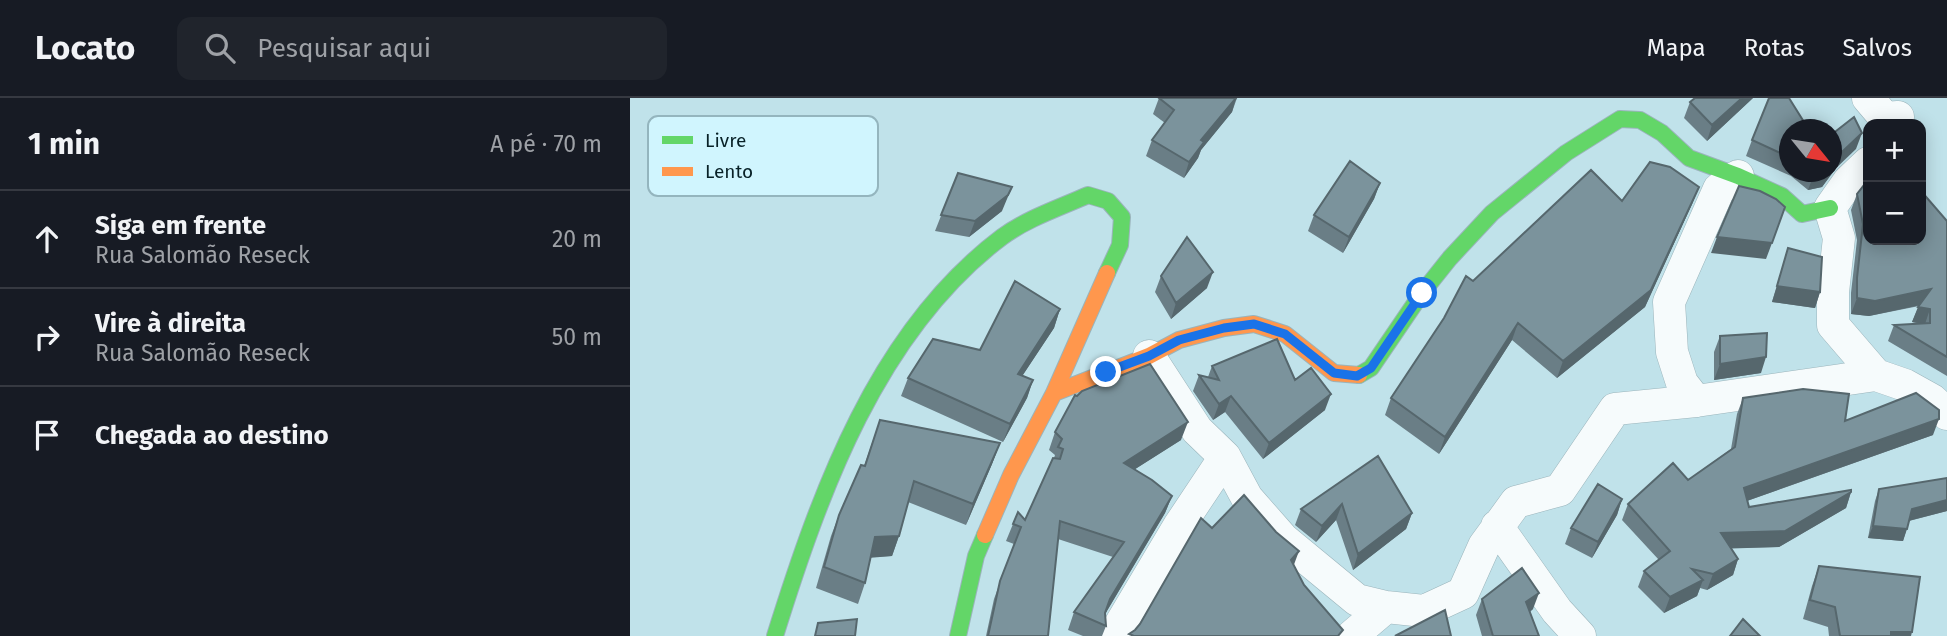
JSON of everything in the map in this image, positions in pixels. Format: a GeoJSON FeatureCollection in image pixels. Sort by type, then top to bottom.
{"type":"FeatureCollection","features":[{"type":"Feature","properties":{"kind":"street"},"geometry":{"type":"LineString","coordinates":[[1868,98],[1885,118],[1899,113]]}},
{"type":"Feature","properties":{"kind":"street"},"geometry":{"type":"LineString","coordinates":[[1054,393],[1149,356],[1179,340],[1224,328],[1254,324],[1285,334],[1334,373],[1357,376],[1371,368],[1422,293],[1492,213],[1566,153],[1620,118],[1640,120],[1662,133],[1689,158],[1782,196],[1802,214],[1830,208],[1863,168]]}},
{"type":"Feature","properties":{"kind":"street"},"geometry":{"type":"LineString","coordinates":[[1696,401],[1682,383],[1672,352],[1669,302],[1719,189],[1738,176]]}},
{"type":"Feature","properties":{"kind":"street"},"geometry":{"type":"LineString","coordinates":[[775,636],[808,539],[853,426],[906,340],[951,282],[1003,236],[1088,195],[1108,201],[1122,217],[1120,244],[1054,393],[1011,475],[976,556],[958,636]]}},
{"type":"Feature","properties":{"kind":"street"},"geometry":{"type":"LineString","coordinates":[[1830,208],[1839,238],[1833,292],[1833,325],[1876,375]]}},
{"type":"Feature","properties":{"kind":"street"},"geometry":{"type":"LineString","coordinates":[[1149,356],[1197,430],[1225,457],[1247,498],[1283,539],[1357,600],[1386,607],[1424,611],[1463,593],[1484,546],[1516,502],[1560,490],[1615,409],[1696,401],[1876,375],[1905,385],[1932,400],[1947,414]]}},
{"type":"Feature","properties":{"kind":"street"},"geometry":{"type":"LineString","coordinates":[[1116,636],[1179,526],[1225,457]]}},
{"type":"Feature","properties":{"kind":"street"},"geometry":{"type":"LineString","coordinates":[[1497,526],[1557,611],[1580,636]]}},
{"type":"Feature","properties":{"kind":"street"},"geometry":{"type":"LineString","coordinates":[[1352,636],[1386,607]]}},
{"type":"Feature","properties":{"kind":"building"},"geometry":{"type":"Polygon","coordinates":[[[1159,98],[1236,98],[1201,140],[1204,142],[1189,162],[1152,140],[1174,110],[1159,98]]]}},
{"type":"Feature","properties":{"kind":"building"},"geometry":{"type":"Polygon","coordinates":[[[1695,98],[1742,98],[1712,125],[1690,102],[1695,98]]]}},
{"type":"Feature","properties":{"kind":"building"},"geometry":{"type":"Polygon","coordinates":[[[1769,98],[1789,98],[1802,119],[1779,119],[1779,152],[1752,140],[1769,98]]]}},
{"type":"Feature","properties":{"kind":"building"},"geometry":{"type":"Polygon","coordinates":[[[1854,117],[1862,133],[1842,152],[1842,126],[1854,117]]]}},
{"type":"Feature","properties":{"kind":"building"},"geometry":{"type":"Polygon","coordinates":[[[1350,161],[1380,183],[1349,237],[1314,215],[1350,161]]]}},
{"type":"Feature","properties":{"kind":"building"},"geometry":{"type":"Polygon","coordinates":[[[1650,162],[1670,167],[1699,187],[1651,290],[1563,361],[1518,323],[1445,437],[1391,398],[1444,318],[1466,276],[1473,281],[1591,170],[1622,201],[1650,162]]]}},
{"type":"Feature","properties":{"kind":"building"},"geometry":{"type":"Polygon","coordinates":[[[958,173],[1012,187],[1008,195],[975,221],[941,215],[958,173]]]}},
{"type":"Feature","properties":{"kind":"building"},"geometry":{"type":"Polygon","coordinates":[[[1739,186],[1760,191],[1785,207],[1772,243],[1717,237],[1739,186]]]}},
{"type":"Feature","properties":{"kind":"building"},"geometry":{"type":"Polygon","coordinates":[[[1863,186],[1863,224],[1857,194],[1863,186]]]}},
{"type":"Feature","properties":{"kind":"building"},"geometry":{"type":"Polygon","coordinates":[[[1926,197],[1947,221],[1947,357],[1894,325],[1930,323],[1930,309],[1918,307],[1931,289],[1875,301],[1857,298],[1863,224],[1863,245],[1926,245],[1926,197]]]}},
{"type":"Feature","properties":{"kind":"building"},"geometry":{"type":"Polygon","coordinates":[[[1187,237],[1213,272],[1176,303],[1161,276],[1187,237]]]}},
{"type":"Feature","properties":{"kind":"building"},"geometry":{"type":"Polygon","coordinates":[[[1788,248],[1822,257],[1820,292],[1777,286],[1788,248]]]}},
{"type":"Feature","properties":{"kind":"building"},"geometry":{"type":"Polygon","coordinates":[[[1015,281],[1060,309],[1018,374],[1033,380],[1010,424],[908,378],[933,339],[980,350],[1015,281]]]}},
{"type":"Feature","properties":{"kind":"building"},"geometry":{"type":"Polygon","coordinates":[[[1767,333],[1766,357],[1720,364],[1720,336],[1767,333]]]}},
{"type":"Feature","properties":{"kind":"building"},"geometry":{"type":"Polygon","coordinates":[[[1277,339],[1295,380],[1311,368],[1331,394],[1269,443],[1231,396],[1219,404],[1199,375],[1219,380],[1212,366],[1277,339]]]}},
{"type":"Feature","properties":{"kind":"building"},"geometry":{"type":"Polygon","coordinates":[[[1150,364],[1188,422],[1124,463],[1172,496],[1110,599],[1105,613],[1106,626],[1074,612],[1124,542],[1060,521],[1048,636],[988,636],[1000,581],[1021,527],[1013,524],[1018,512],[1025,520],[1053,458],[1060,459],[1063,449],[1058,447],[1062,439],[1055,432],[1075,395],[1150,364]]]}},
{"type":"Feature","properties":{"kind":"building"},"geometry":{"type":"Polygon","coordinates":[[[1803,389],[1849,394],[1845,421],[1916,393],[1939,410],[1939,419],[1744,488],[1749,507],[1851,492],[1785,531],[1721,533],[1738,559],[1713,574],[1692,569],[1703,580],[1670,597],[1644,571],[1670,551],[1628,504],[1673,463],[1688,480],[1735,447],[1743,398],[1803,389]]]}},
{"type":"Feature","properties":{"kind":"building"},"geometry":{"type":"Polygon","coordinates":[[[880,420],[1000,443],[973,504],[914,481],[899,536],[875,537],[865,583],[824,567],[839,515],[861,465],[865,466],[880,420]]]}},
{"type":"Feature","properties":{"kind":"building"},"geometry":{"type":"Polygon","coordinates":[[[1378,456],[1412,513],[1358,554],[1342,504],[1322,526],[1301,509],[1378,456]]]}},
{"type":"Feature","properties":{"kind":"building"},"geometry":{"type":"Polygon","coordinates":[[[1947,478],[1947,500],[1912,509],[1907,529],[1873,526],[1879,489],[1947,478]]]}},
{"type":"Feature","properties":{"kind":"building"},"geometry":{"type":"Polygon","coordinates":[[[1598,484],[1622,499],[1598,542],[1571,528],[1598,484]]]}},
{"type":"Feature","properties":{"kind":"building"},"geometry":{"type":"Polygon","coordinates":[[[1244,495],[1276,532],[1299,551],[1291,560],[1304,585],[1343,630],[1338,636],[1129,634],[1140,624],[1201,518],[1212,528],[1244,495]]]}},
{"type":"Feature","properties":{"kind":"building"},"geometry":{"type":"Polygon","coordinates":[[[1819,566],[1920,577],[1912,632],[1891,632],[1891,636],[1840,636],[1835,607],[1810,600],[1819,566]]]}},
{"type":"Feature","properties":{"kind":"building"},"geometry":{"type":"Polygon","coordinates":[[[1522,568],[1539,593],[1526,602],[1539,636],[1493,636],[1482,599],[1522,568]]]}},
{"type":"Feature","properties":{"kind":"building"},"geometry":{"type":"Polygon","coordinates":[[[1445,610],[1451,636],[1395,636],[1445,610]]]}},
{"type":"Feature","properties":{"kind":"building"},"geometry":{"type":"Polygon","coordinates":[[[857,619],[855,636],[815,636],[818,623],[857,619]]]}},
{"type":"Feature","properties":{"kind":"building"},"geometry":{"type":"Polygon","coordinates":[[[1743,619],[1760,636],[1730,636],[1743,619]]]}},
{"type":"Feature","properties":{"kind":"traffic: fast"},"geometry":{"type":"LineString","coordinates":[[1359,375],[1371,368],[1422,293],[1492,213],[1566,153],[1620,119],[1640,120],[1662,133],[1689,158],[1782,196],[1802,214],[1830,208]]}},
{"type":"Feature","properties":{"kind":"traffic: fast"},"geometry":{"type":"LineString","coordinates":[[775,636],[812,526],[859,418],[887,367],[920,319],[958,275],[1012,230],[1088,195],[1108,201],[1122,217],[1120,245],[1107,273]]}},
{"type":"Feature","properties":{"kind":"traffic: fast"},"geometry":{"type":"LineString","coordinates":[[958,636],[976,556],[985,535]]}},
{"type":"Feature","properties":{"kind":"traffic: slow"},"geometry":{"type":"LineString","coordinates":[[985,535],[1011,475],[1054,393],[1107,273]]}},
{"type":"Feature","properties":{"kind":"traffic: slow"},"geometry":{"type":"LineString","coordinates":[[1054,393],[1149,356],[1179,340],[1224,328],[1254,324],[1285,334],[1334,373],[1359,375]]}},
{"type":"Feature","properties":{"kind":"route"},"geometry":{"type":"LineString","coordinates":[[1106,372],[1149,356],[1179,340],[1224,328],[1254,324],[1285,334],[1334,373],[1357,376],[1371,368],[1422,293]]}}]}
